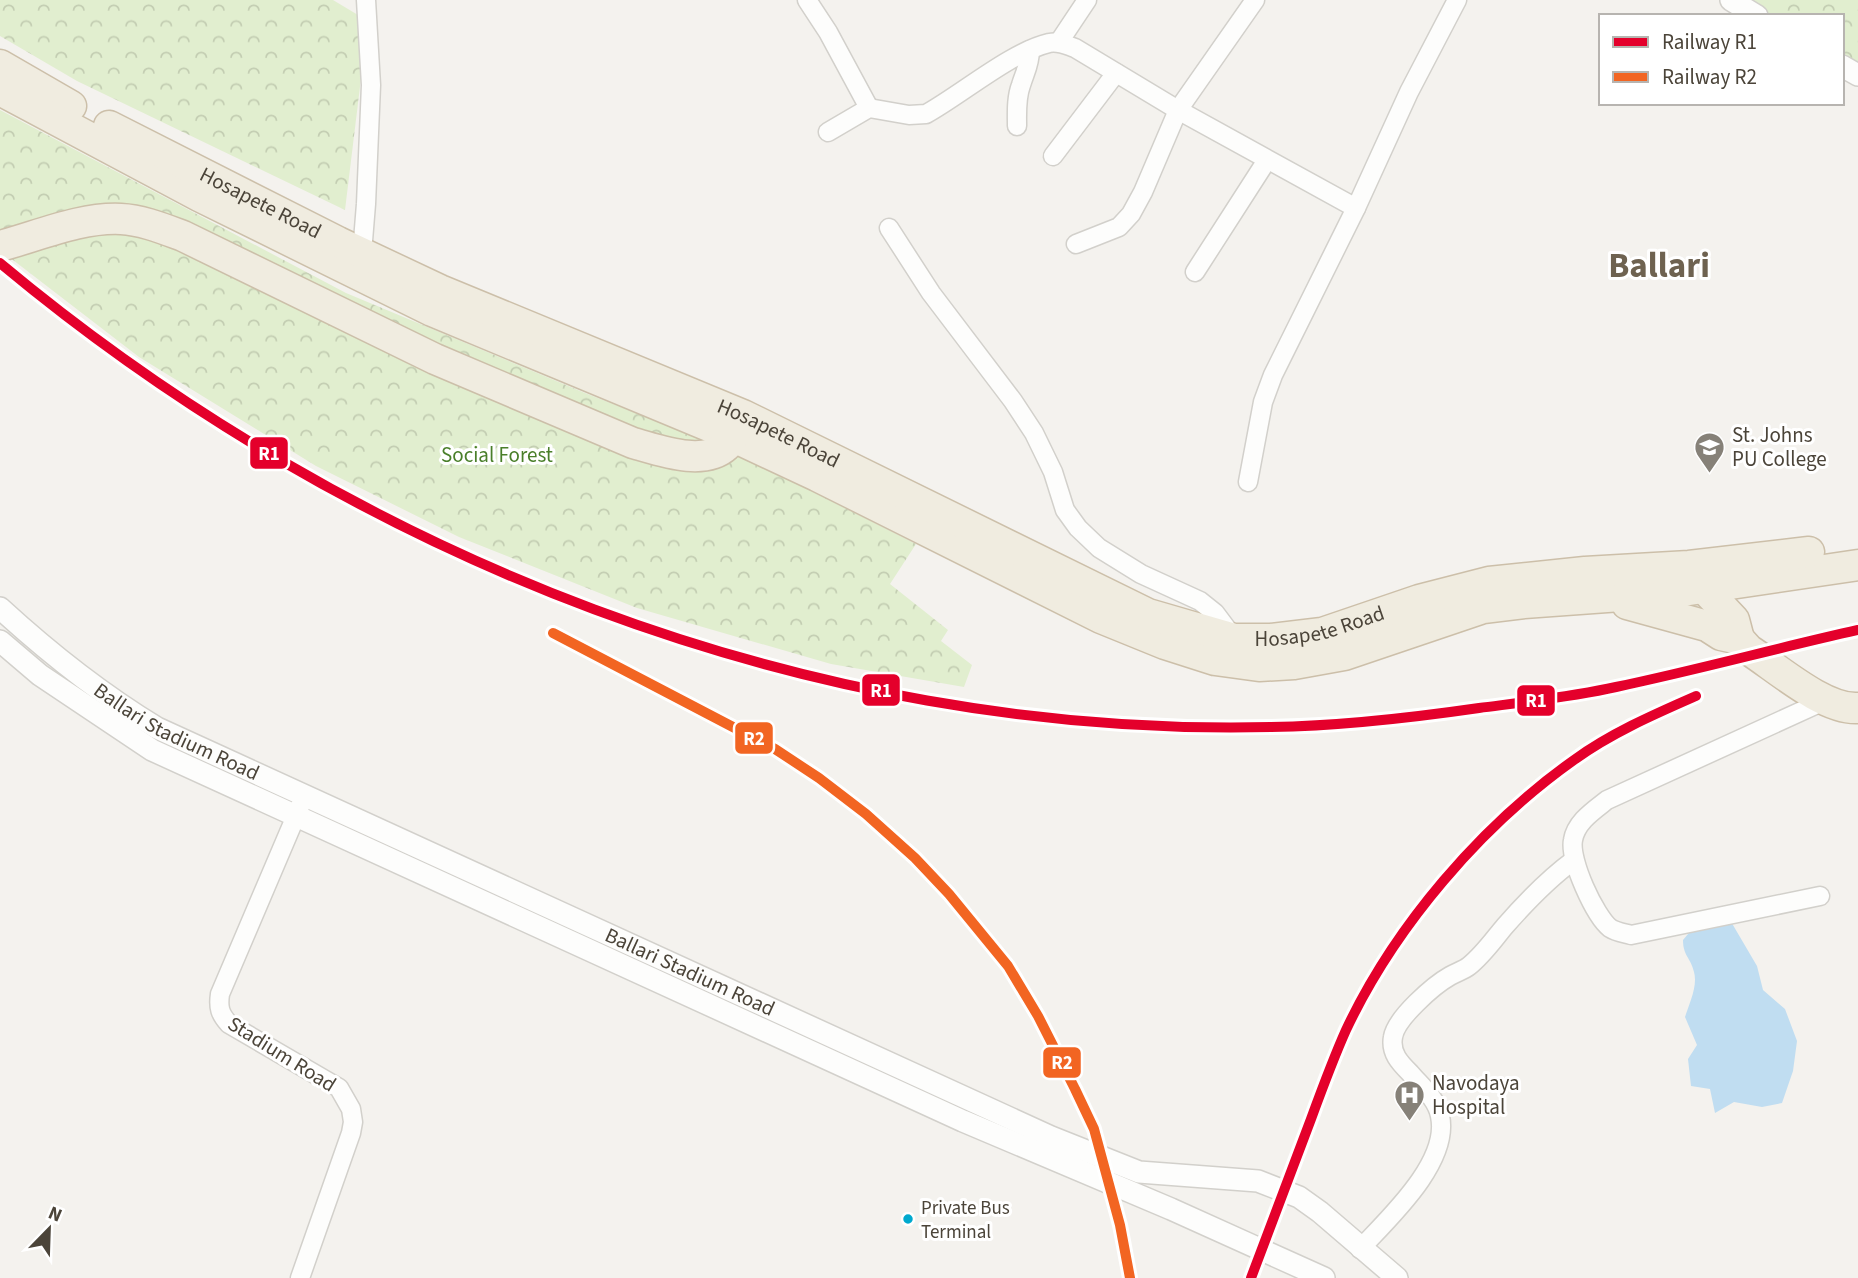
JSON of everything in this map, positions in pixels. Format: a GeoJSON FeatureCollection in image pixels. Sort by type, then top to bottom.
{"type":"FeatureCollection","features":[{"type":"Feature","properties":{"kind":"highway","name":"Hosapete Road"},"geometry":{"type":"LineString","coordinates":[[0,65],[75,108],[362,253],[1148,614],[1234,639],[1271,639],[1322,633],[1419,600],[1489,582],[1592,584]]}},
{"type":"Feature","properties":{"kind":"highway","name":"Hosapete Road"},"geometry":{"type":"LineString","coordinates":[[0,90],[199,196],[432,311],[738,426],[817,475],[1061,599],[1165,644],[1215,660],[1259,666],[1294,664],[1344,655],[1483,608],[1592,584]]}},
{"type":"Feature","properties":{"kind":"highway"},"geometry":{"type":"LineString","coordinates":[[0,246],[96,220],[123,219],[150,225],[183,236],[448,364],[633,443],[687,455],[703,455],[717,452],[727,446],[738,426]]}},
{"type":"Feature","properties":{"kind":"highway"},"geometry":{"type":"LineString","coordinates":[[1592,584],[1684,578],[1775,566],[1858,545]]}},
{"type":"Feature","properties":{"kind":"highway"},"geometry":{"type":"LineString","coordinates":[[1775,566],[1858,565]]}},
{"type":"Feature","properties":{"kind":"highway"},"geometry":{"type":"LineString","coordinates":[[1732,634],[1775,566]]}},
{"type":"Feature","properties":{"kind":"highway"},"geometry":{"type":"LineString","coordinates":[[1684,578],[1732,634]]}},
{"type":"Feature","properties":{"kind":"highway"},"geometry":{"type":"LineString","coordinates":[[1592,584],[1732,634],[1839,707]]}},
{"type":"Feature","properties":{"kind":"street"},"geometry":{"type":"LineString","coordinates":[[362,253],[371,85],[366,0]]}},
{"type":"Feature","properties":{"kind":"street"},"geometry":{"type":"LineString","coordinates":[[807,0],[828,32],[869,108]]}},
{"type":"Feature","properties":{"kind":"street"},"geometry":{"type":"LineString","coordinates":[[1059,42],[1087,0]]}},
{"type":"Feature","properties":{"kind":"street"},"geometry":{"type":"LineString","coordinates":[[1076,244],[1119,227],[1131,214],[1178,110],[1255,0]]}},
{"type":"Feature","properties":{"kind":"street"},"geometry":{"type":"LineString","coordinates":[[1248,482],[1264,401],[1273,375],[1356,208],[1409,92],[1457,0]]}},
{"type":"Feature","properties":{"kind":"street"},"geometry":{"type":"LineString","coordinates":[[1733,1],[1755,14]]}},
{"type":"Feature","properties":{"kind":"street"},"geometry":{"type":"LineString","coordinates":[[828,132],[869,108],[909,115],[926,114],[1030,50],[1059,42],[1075,48],[1178,110],[1356,208]]}},
{"type":"Feature","properties":{"kind":"street"},"geometry":{"type":"LineString","coordinates":[[1017,126],[1019,94],[1030,63],[1030,50]]}},
{"type":"Feature","properties":{"kind":"street"},"geometry":{"type":"LineString","coordinates":[[1053,156],[1116,73]]}},
{"type":"Feature","properties":{"kind":"street"},"geometry":{"type":"LineString","coordinates":[[1195,272],[1267,160]]}},
{"type":"Feature","properties":{"kind":"street"},"geometry":{"type":"LineString","coordinates":[[890,228],[931,293],[1034,433],[1053,472],[1065,510],[1078,528],[1099,548],[1141,574],[1200,601],[1215,613],[1234,639]]}},
{"type":"Feature","properties":{"kind":"street","name":"Ballari Stadium Road"},"geometry":{"type":"LineString","coordinates":[[0,608],[49,652],[138,716],[174,736],[1051,1138],[1139,1172],[1258,1181],[1299,1197],[1397,1278]]}},
{"type":"Feature","properties":{"kind":"street","name":"Ballari Stadium Road"},"geometry":{"type":"LineString","coordinates":[[0,641],[40,675],[152,750],[963,1121],[1171,1209],[1324,1278]]}},
{"type":"Feature","properties":{"kind":"street"},"geometry":{"type":"LineString","coordinates":[[1820,896],[1631,935],[1612,930],[1599,916],[1574,860],[1572,841],[1580,822],[1607,800],[1839,707]]}},
{"type":"Feature","properties":{"kind":"street","name":"Stadium Road"},"geometry":{"type":"LineString","coordinates":[[300,1278],[351,1133],[351,1109],[339,1088],[229,1024],[218,1008],[220,994],[305,795]]}},
{"type":"Feature","properties":{"kind":"street"},"geometry":{"type":"LineString","coordinates":[[1360,1249],[1398,1209],[1433,1161],[1441,1137],[1440,1116],[1433,1100],[1396,1058],[1392,1046],[1396,1026],[1449,976],[1468,967],[1528,901],[1574,860]]}},
{"type":"Feature","properties":{"kind":"street"},"geometry":{"type":"LineString","coordinates":[[963,1121],[973,1102]]}},
{"type":"Feature","properties":{"kind":"green space"},"geometry":{"type":"Polygon","coordinates":[[[0,0],[333,0],[368,21],[345,210],[77,81],[0,36],[0,0]]]}},
{"type":"Feature","properties":{"kind":"green space"},"geometry":{"type":"Polygon","coordinates":[[[1742,0],[1858,0],[1858,72],[1844,63],[1844,14],[1764,14],[1742,0]]]}},
{"type":"Feature","properties":{"kind":"green space","name":"Social Forest"},"geometry":{"type":"Polygon","coordinates":[[[0,110],[346,293],[585,393],[733,451],[916,544],[890,584],[948,630],[941,641],[972,665],[964,687],[831,664],[637,608],[459,537],[316,466],[139,357],[0,250],[0,110]]]}},
{"type":"Feature","properties":{"kind":"water"},"geometry":{"type":"Polygon","coordinates":[[[1730,920],[1757,966],[1763,990],[1785,1009],[1797,1041],[1793,1071],[1782,1103],[1762,1107],[1734,1102],[1715,1113],[1710,1089],[1691,1086],[1688,1059],[1697,1045],[1685,1017],[1693,995],[1695,977],[1684,950],[1683,940],[1698,922],[1730,920]]]}},
{"type":"Feature","properties":{"kind":"rail line","name":"R1"},"geometry":{"type":"LineString","coordinates":[[0,263],[137,368],[282,461],[435,542],[594,609],[759,663],[927,700],[1098,722],[1271,727],[1349,723],[1582,694],[1858,630]]}},
{"type":"Feature","properties":{"kind":"rail line","name":"R2"},"geometry":{"type":"LineString","coordinates":[[553,633],[775,749],[866,814],[915,858],[949,894],[1008,966],[1038,1016],[1094,1129],[1120,1225],[1130,1278]]}},
{"type":"Feature","properties":{"kind":"rail line","name":"R1"},"geometry":{"type":"LineString","coordinates":[[1251,1278],[1346,1030],[1366,991],[1415,916],[1474,847],[1540,786],[1603,741],[1696,696]]}},
{"type":"Feature","properties":{"kind":"place","name":"St. Johns PU College"},"geometry":{"type":"Point","coordinates":[1709,474]}},
{"type":"Feature","properties":{"kind":"place","name":"Navodaya Hospital"},"geometry":{"type":"Point","coordinates":[1409,1122]}},
{"type":"Feature","properties":{"kind":"place","name":"Private Bus Terminal"},"geometry":{"type":"Point","coordinates":[908,1219]}},
{"type":"Feature","properties":{"kind":"district","name":"Ballari"},"geometry":{"type":"Point","coordinates":[1659,266]}}]}
